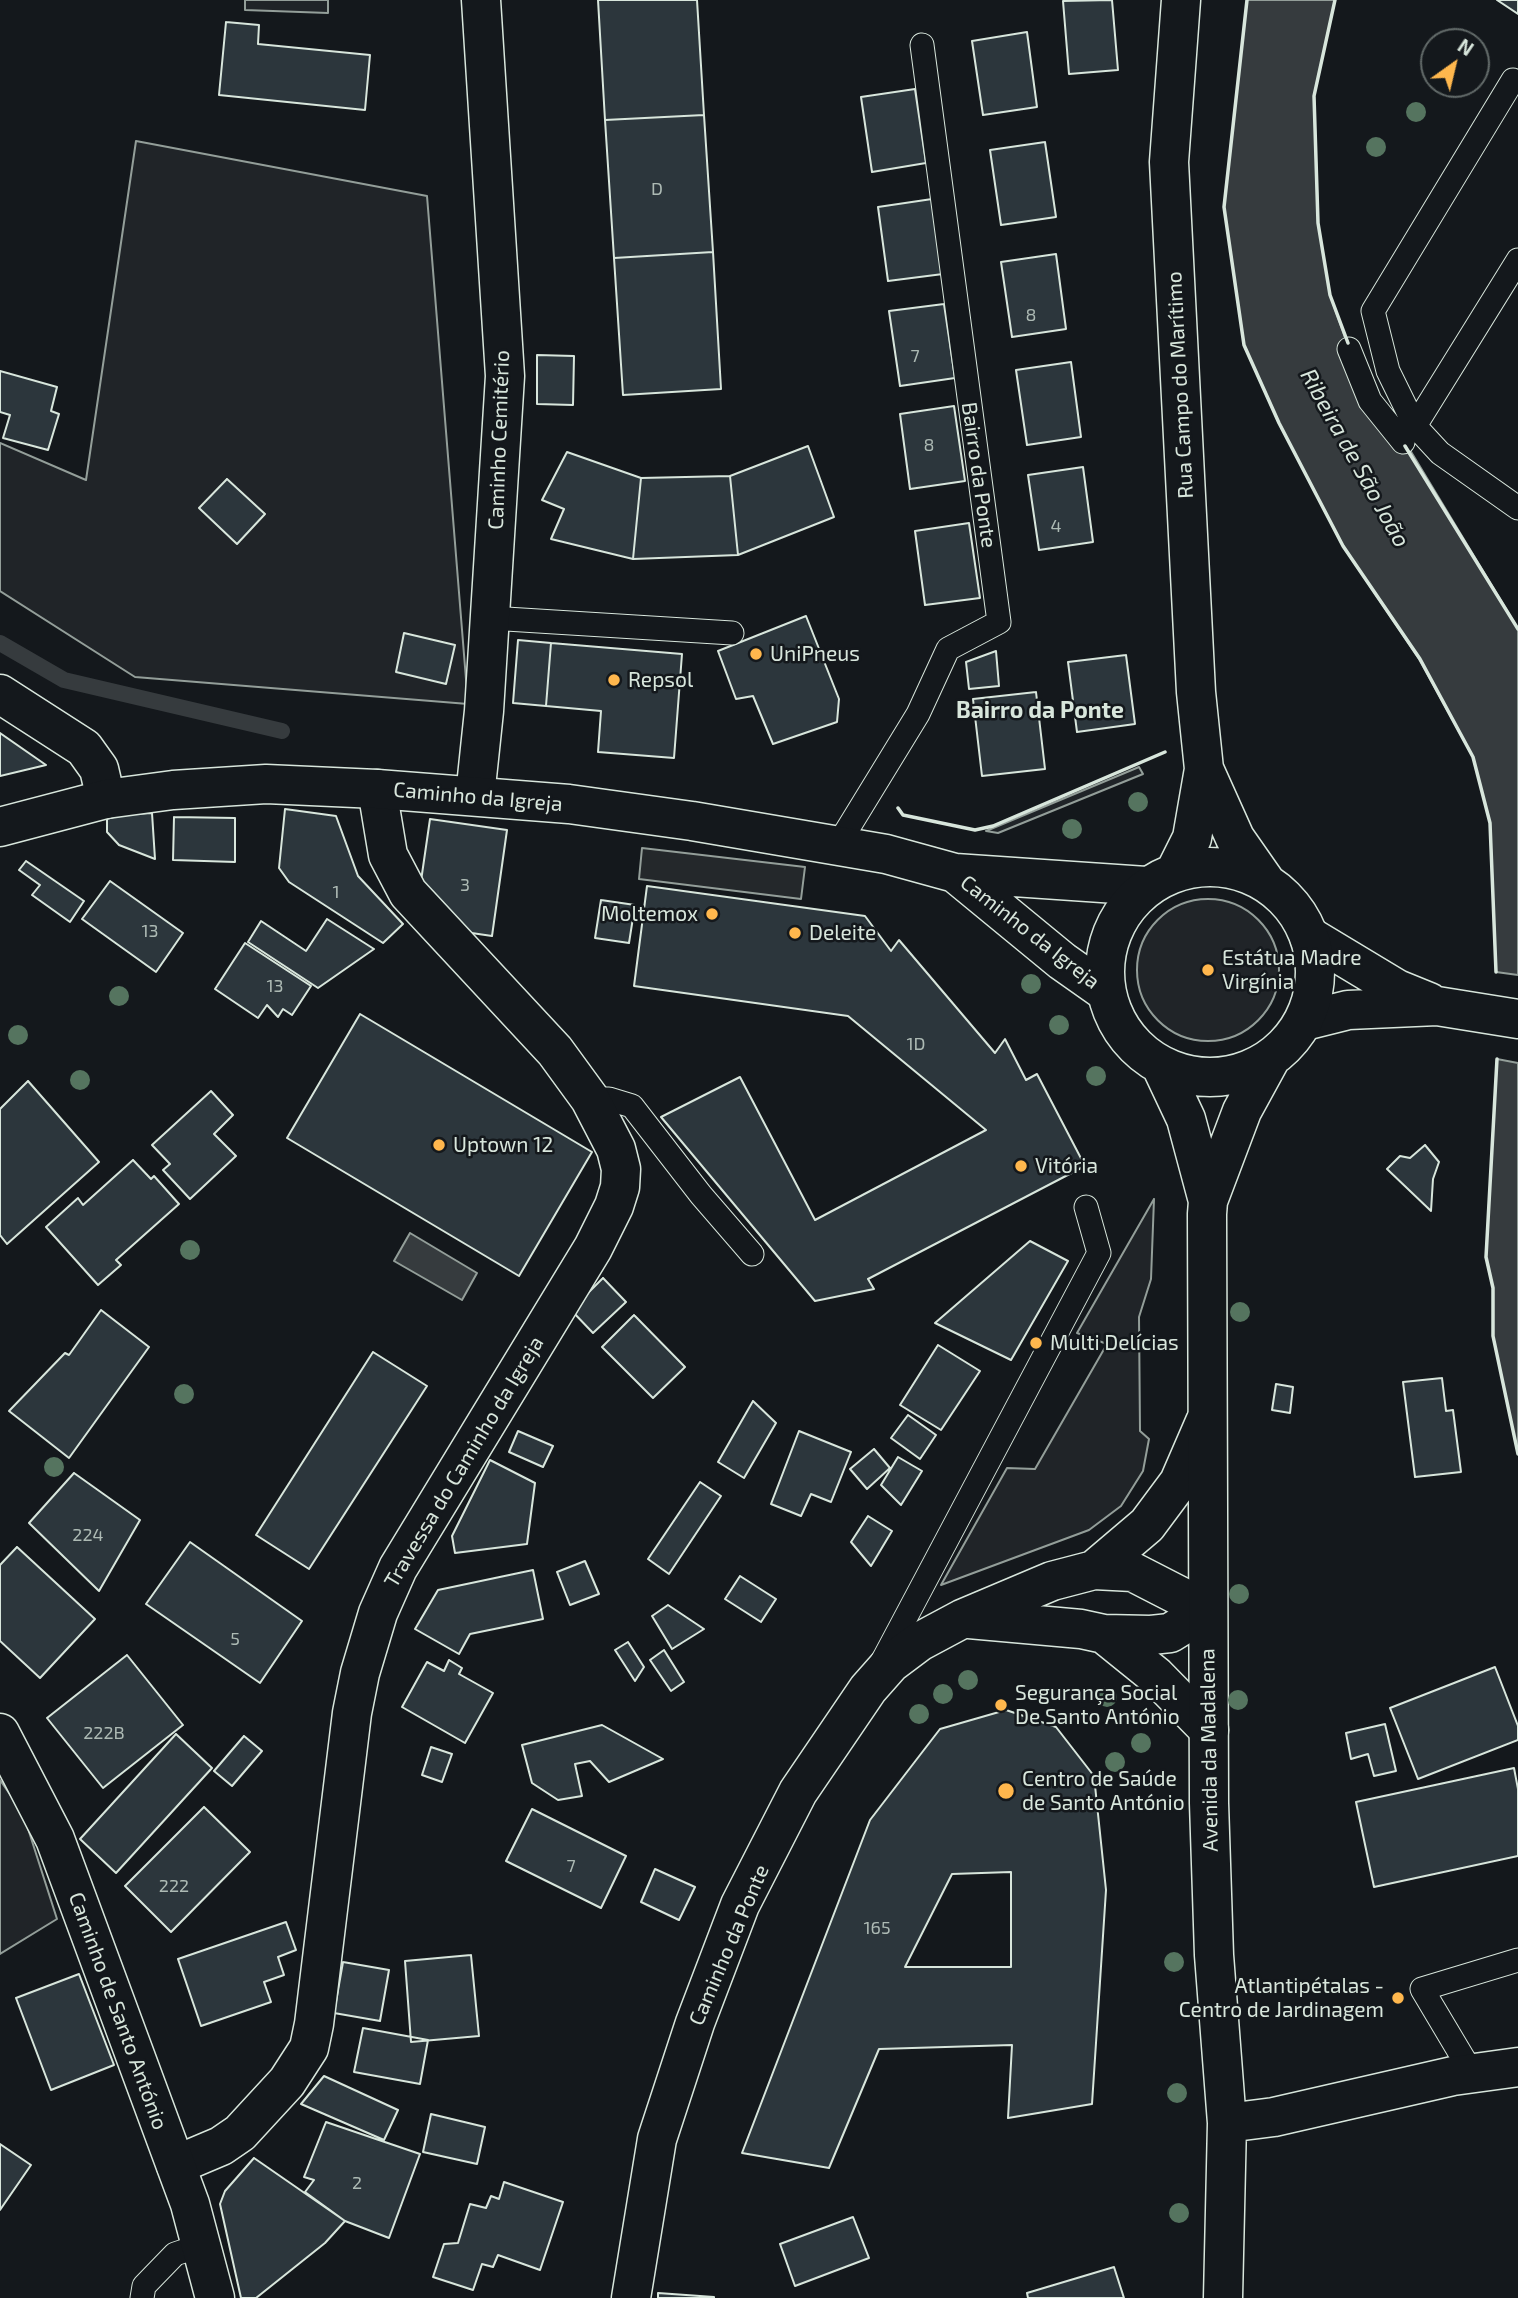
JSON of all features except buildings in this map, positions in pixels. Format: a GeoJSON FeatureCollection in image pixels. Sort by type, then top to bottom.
{"type":"FeatureCollection","features":[{"type":"Feature","properties":{"kind":"street","name":"Caminho Cemitério"},"geometry":{"type":"LineString","coordinates":[[475,796],[490,618],[505,376],[481,0]]}},
{"type":"Feature","properties":{"kind":"street","name":"Rua Campo do Marítimo"},"geometry":{"type":"LineString","coordinates":[[1161,879],[1192,838],[1204,769],[1196,692],[1169,163],[1181,0]]}},
{"type":"Feature","properties":{"kind":"street"},"geometry":{"type":"LineString","coordinates":[[0,694],[84,748],[99,769],[106,799]]}},
{"type":"Feature","properties":{"kind":"street","name":"Rua Campo do Marítimo"},"geometry":{"type":"LineString","coordinates":[[1204,769],[1236,838],[1265,881]]}},
{"type":"Feature","properties":{"kind":"street","name":"Caminho da Igreja"},"geometry":{"type":"LineString","coordinates":[[0,827],[106,799],[187,788],[266,784],[475,796],[692,821],[886,855],[954,873],[1161,879]]}},
{"type":"Feature","properties":{"kind":"street","name":"Travessa do Caminho da Igreja"},"geometry":{"type":"LineString","coordinates":[[176,2165],[200,2157],[240,2133],[288,2082],[309,2048],[352,1713],[368,1642],[398,1568],[593,1248],[614,1206],[621,1183],[619,1157],[611,1133],[555,1051],[408,893],[388,855],[377,789]]}},
{"type":"Feature","properties":{"kind":"street"},"geometry":{"type":"LineString","coordinates":[[1221,867],[1265,881],[1291,905],[1309,936],[1315,965],[1314,995],[1304,1021],[1284,1048],[1245,1072],[1217,1078],[1188,1075],[1161,1066],[1136,1047],[1116,1022],[1106,992],[1105,952],[1120,916],[1161,879],[1221,867]]}},
{"type":"Feature","properties":{"kind":"street","name":"Caminho da Igreja"},"geometry":{"type":"LineString","coordinates":[[954,873],[1062,961],[1106,992]]}},
{"type":"Feature","properties":{"kind":"street"},"geometry":{"type":"LineString","coordinates":[[1309,936],[1397,989],[1437,1006]]}},
{"type":"Feature","properties":{"kind":"street"},"geometry":{"type":"LineString","coordinates":[[1304,1021],[1348,1010],[1437,1006],[1518,1019]]}},
{"type":"Feature","properties":{"kind":"street","name":"Avenida da Madalena"},"geometry":{"type":"LineString","coordinates":[[1208,1201],[1242,1111],[1271,1058]]}},
{"type":"Feature","properties":{"kind":"street","name":"Avenida da Madalena"},"geometry":{"type":"LineString","coordinates":[[1161,1066],[1186,1119],[1208,1201],[1205,1422],[1207,1610],[1214,1955],[1227,2123],[1223,2298]]}},
{"type":"Feature","properties":{"kind":"street","name":"Caminho da Ponte"},"geometry":{"type":"LineString","coordinates":[[1094,1570],[1147,1525],[1179,1482],[1205,1422]]}},
{"type":"Feature","properties":{"kind":"street","name":"Caminho da Ponte"},"geometry":{"type":"LineString","coordinates":[[631,2298],[657,2139],[695,2023],[740,1905],[798,1792],[867,1689],[891,1663],[919,1642],[962,1619],[1052,1581],[1094,1570],[1133,1572],[1207,1610]]}},
{"type":"Feature","properties":{"kind":"street"},"geometry":{"type":"LineString","coordinates":[[962,1619],[1081,1629],[1104,1634],[1170,1633],[1207,1610]]}},
{"type":"Feature","properties":{"kind":"street"},"geometry":{"type":"LineString","coordinates":[[1104,1634],[1156,1676],[1209,1730]]}},
{"type":"Feature","properties":{"kind":"street","name":"Caminho de Santo António"},"geometry":{"type":"LineString","coordinates":[[0,1733],[55,1839],[176,2165],[202,2245],[215,2298]]}},
{"type":"Feature","properties":{"kind":"street"},"geometry":{"type":"LineString","coordinates":[[1227,2123],[1274,2117],[1472,2073],[1518,2067]]}},
{"type":"Feature","properties":{"kind":"lane","name":"Bairro da Ponte"},"geometry":{"type":"LineString","coordinates":[[836,848],[918,714],[948,649],[999,622],[922,45]]}},
{"type":"Feature","properties":{"kind":"lane"},"geometry":{"type":"LineString","coordinates":[[1409,434],[1388,371],[1373,311],[1513,80]]}},
{"type":"Feature","properties":{"kind":"lane"},"geometry":{"type":"LineString","coordinates":[[1409,434],[1518,260]]}},
{"type":"Feature","properties":{"kind":"lane"},"geometry":{"type":"LineString","coordinates":[[1349,349],[1370,401],[1409,434],[1518,508]]}},
{"type":"Feature","properties":{"kind":"lane"},"geometry":{"type":"LineString","coordinates":[[490,618],[732,633]]}},
{"type":"Feature","properties":{"kind":"lane"},"geometry":{"type":"LineString","coordinates":[[590,1099],[609,1099],[632,1106],[701,1195],[752,1254]]}},
{"type":"Feature","properties":{"kind":"lane"},"geometry":{"type":"LineString","coordinates":[[867,1689],[1099,1253],[1086,1207]]}},
{"type":"Feature","properties":{"kind":"lane"},"geometry":{"type":"LineString","coordinates":[[1472,2073],[1422,1989],[1518,1960]]}},
{"type":"Feature","properties":{"kind":"lane"},"geometry":{"type":"LineString","coordinates":[[142,2298],[145,2286],[155,2272],[174,2254],[202,2245]]}},
{"type":"Feature","properties":{"kind":"shaded area"},"geometry":{"type":"Polygon","coordinates":[[[245,0],[328,0],[328,13],[245,10],[245,0]]]}},
{"type":"Feature","properties":{"kind":"shaded area"},"geometry":{"type":"Polygon","coordinates":[[[136,141],[427,196],[468,704],[135,677],[0,591],[0,443],[86,480],[136,141]]]}},
{"type":"Feature","properties":{"kind":"shaded area"},"geometry":{"type":"Polygon","coordinates":[[[1139,767],[1143,774],[998,833],[986,831],[1139,767]]]}},
{"type":"Feature","properties":{"kind":"shaded area"},"geometry":{"type":"Polygon","coordinates":[[[642,848],[805,867],[801,899],[639,879],[642,848]]]}},
{"type":"Feature","properties":{"kind":"shaded area"},"geometry":{"type":"Polygon","coordinates":[[[1208,899],[1235,904],[1259,919],[1274,943],[1279,970],[1274,997],[1259,1021],[1235,1036],[1208,1041],[1181,1036],[1157,1021],[1142,997],[1137,970],[1142,943],[1157,919],[1181,904],[1208,899]]]}},
{"type":"Feature","properties":{"kind":"shaded area"},"geometry":{"type":"Polygon","coordinates":[[[1154,1199],[1151,1279],[1139,1317],[1140,1431],[1149,1439],[1143,1471],[1121,1506],[1089,1530],[941,1585],[1007,1468],[1035,1469],[1107,1344],[1077,1333],[1154,1199]]]}},
{"type":"Feature","properties":{"kind":"shaded area"},"geometry":{"type":"Polygon","coordinates":[[[0,1780],[23,1813],[57,1919],[0,1954],[0,1780]]]}},
{"type":"Feature","properties":{"kind":"water","name":"Ribeira de São João"},"geometry":{"type":"Polygon","coordinates":[[[1247,0],[1335,0],[1314,96],[1318,223],[1330,295],[1349,349],[1518,629],[1518,975],[1496,972],[1490,823],[1473,757],[1419,659],[1343,546],[1279,423],[1244,345],[1224,207],[1247,0]]]}},
{"type":"Feature","properties":{"kind":"water"},"geometry":{"type":"Polygon","coordinates":[[[1497,1059],[1518,1063],[1518,1454],[1493,1336],[1493,1288],[1486,1257],[1497,1059]]]}},
{"type":"Feature","properties":{"kind":"water"},"geometry":{"type":"Polygon","coordinates":[[[410,1233],[477,1273],[462,1300],[394,1261],[410,1233]]]}},
{"type":"Feature","properties":{"kind":"waterway"},"geometry":{"type":"LineString","coordinates":[[0,643],[64,680],[282,731]]}},
{"type":"Feature","properties":{"kind":"wall"},"geometry":{"type":"LineString","coordinates":[[1247,0],[1224,207],[1244,345],[1279,423],[1343,546],[1420,659],[1473,757],[1490,823],[1496,972]]}},
{"type":"Feature","properties":{"kind":"wall"},"geometry":{"type":"LineString","coordinates":[[1335,0],[1314,96],[1318,223],[1330,295],[1348,343]]}},
{"type":"Feature","properties":{"kind":"wall"},"geometry":{"type":"LineString","coordinates":[[1405,446],[1518,629]]}},
{"type":"Feature","properties":{"kind":"wall"},"geometry":{"type":"LineString","coordinates":[[898,808],[903,815],[975,830],[993,826],[1165,752]]}},
{"type":"Feature","properties":{"kind":"wall"},"geometry":{"type":"LineString","coordinates":[[1497,1059],[1486,1257],[1493,1288],[1493,1336],[1518,1454]]}},
{"type":"Feature","properties":{"kind":"place","name":"UniPneus"},"geometry":{"type":"Point","coordinates":[756,654]}},
{"type":"Feature","properties":{"kind":"place","name":"Repsol"},"geometry":{"type":"Point","coordinates":[614,680]}},
{"type":"Feature","properties":{"kind":"place","name":"Moltemox"},"geometry":{"type":"Point","coordinates":[712,914]}},
{"type":"Feature","properties":{"kind":"place","name":"Deleite"},"geometry":{"type":"Point","coordinates":[795,933]}},
{"type":"Feature","properties":{"kind":"place","name":"Estátua Madre Virgínia"},"geometry":{"type":"Point","coordinates":[1208,970]}},
{"type":"Feature","properties":{"kind":"place","name":"Uptown 12"},"geometry":{"type":"Point","coordinates":[439,1145]}},
{"type":"Feature","properties":{"kind":"place","name":"Vitória"},"geometry":{"type":"Point","coordinates":[1021,1166]}},
{"type":"Feature","properties":{"kind":"place","name":"Multi Delícias"},"geometry":{"type":"Point","coordinates":[1036,1343]}},
{"type":"Feature","properties":{"kind":"place","name":"Segurança Social De Santo António"},"geometry":{"type":"Point","coordinates":[1001,1705]}},
{"type":"Feature","properties":{"kind":"place","name":"Centro de Saúde de Santo António"},"geometry":{"type":"Point","coordinates":[1006,1791]}},
{"type":"Feature","properties":{"kind":"place","name":"Atlantipétalas - Centro de Jardinagem"},"geometry":{"type":"Point","coordinates":[1398,1998]}},
{"type":"Feature","properties":{"kind":"district","name":"Bairro da Ponte"},"geometry":{"type":"Point","coordinates":[1040,710]}}]}
